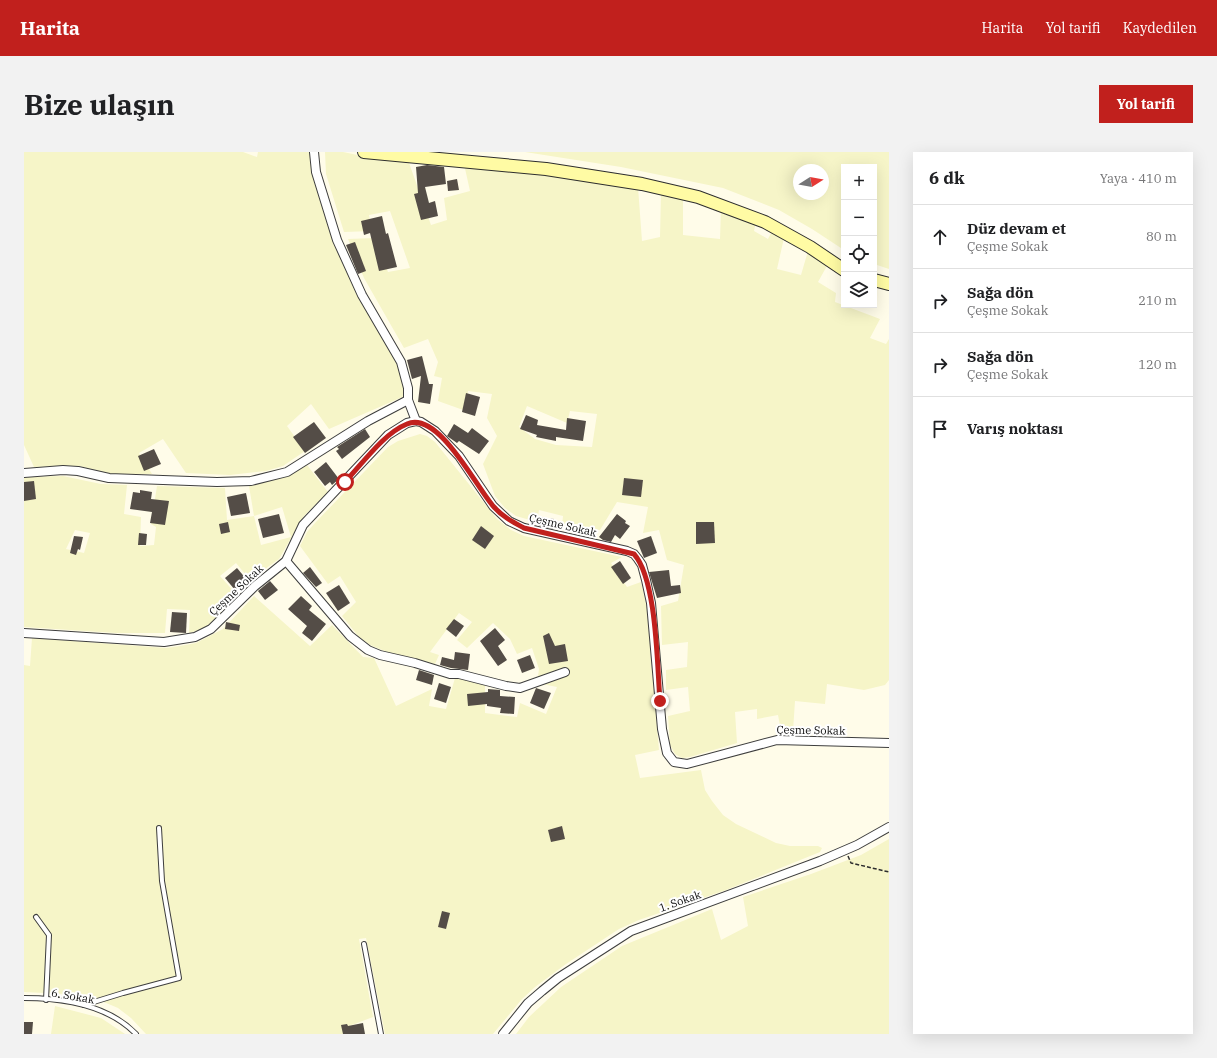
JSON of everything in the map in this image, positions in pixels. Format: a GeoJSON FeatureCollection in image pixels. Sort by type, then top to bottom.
{"type":"FeatureCollection","features":[{"type":"Feature","properties":{"kind":"street"},"geometry":{"type":"LineString","coordinates":[[314,152],[316,172],[337,240],[362,295],[401,362],[408,388],[408,400],[416,421]]}},
{"type":"Feature","properties":{"kind":"street"},"geometry":{"type":"LineString","coordinates":[[364,152],[546,169],[642,184],[698,197],[765,222],[810,247],[841,268]]}},
{"type":"Feature","properties":{"kind":"street"},"geometry":{"type":"LineString","coordinates":[[877,281],[889,284]]}},
{"type":"Feature","properties":{"kind":"street"},"geometry":{"type":"LineString","coordinates":[[24,473],[63,470],[78,471],[109,478],[217,482],[251,481],[286,472],[368,421],[408,400]]}},
{"type":"Feature","properties":{"kind":"street","name":"Çeşme Sokak"},"geometry":{"type":"LineString","coordinates":[[24,633],[164,642],[195,637],[211,629],[255,586],[286,561],[304,524],[388,435],[407,423],[416,421],[435,431],[459,456],[493,506],[510,521],[524,528],[627,551],[634,554],[638,559],[642,566],[651,603],[662,729],[667,753],[674,762],[687,764],[768,741],[788,739],[889,743]]}},
{"type":"Feature","properties":{"kind":"street"},"geometry":{"type":"LineString","coordinates":[[286,561],[350,636],[360,645],[380,655],[415,662],[450,674],[459,674],[520,688],[565,672]]}},
{"type":"Feature","properties":{"kind":"street","name":"1. Sokak"},"geometry":{"type":"LineString","coordinates":[[503,1034],[528,1003],[558,978],[631,931],[845,850],[889,827]]}},
{"type":"Feature","properties":{"kind":"lane"},"geometry":{"type":"LineString","coordinates":[[84,1006],[123,992],[179,978],[162,881],[159,828]]}},
{"type":"Feature","properties":{"kind":"lane"},"geometry":{"type":"LineString","coordinates":[[36,917],[49,935],[46,1000]]}},
{"type":"Feature","properties":{"kind":"lane"},"geometry":{"type":"LineString","coordinates":[[364,944],[380,1034]]}},
{"type":"Feature","properties":{"kind":"lane","name":"6. Sokak"},"geometry":{"type":"LineString","coordinates":[[24,998],[84,1006],[105,1012],[118,1018],[136,1034]]}},
{"type":"Feature","properties":{"kind":"path"},"geometry":{"type":"LineString","coordinates":[[845,850],[851,863],[889,872]]}},
{"type":"Feature","properties":{"kind":"green space"},"geometry":{"type":"Polygon","coordinates":[[[24,152],[243,152],[257,157],[258,152],[312,152],[330,221],[400,364],[407,395],[329,429],[311,404],[287,426],[305,451],[283,466],[266,471],[230,475],[186,473],[163,439],[139,453],[152,474],[108,474],[80,466],[34,467],[24,445],[24,152]]]}},
{"type":"Feature","properties":{"kind":"green space"},"geometry":{"type":"Polygon","coordinates":[[[325,152],[343,152],[372,158],[408,160],[431,225],[447,220],[444,198],[470,191],[464,164],[638,187],[642,241],[660,237],[661,192],[683,198],[683,235],[720,239],[721,208],[756,221],[754,231],[768,239],[773,229],[784,238],[777,269],[801,275],[808,251],[828,264],[818,282],[836,293],[835,302],[841,304],[841,308],[851,308],[880,319],[870,338],[886,344],[889,339],[889,680],[885,685],[864,690],[827,684],[825,704],[795,701],[793,731],[781,731],[778,715],[757,719],[757,709],[735,712],[737,743],[690,757],[682,758],[675,754],[670,745],[668,716],[690,711],[688,687],[666,690],[666,670],[687,667],[688,642],[662,645],[661,606],[678,601],[684,565],[667,560],[659,530],[643,533],[648,507],[617,502],[600,530],[562,526],[563,516],[539,510],[537,522],[516,516],[505,508],[495,496],[483,464],[497,436],[487,418],[492,394],[468,391],[466,411],[438,401],[442,378],[434,376],[438,362],[428,339],[404,348],[364,278],[348,239],[375,238],[388,272],[410,268],[390,211],[369,215],[372,231],[344,232],[326,174],[325,152]],[[527,406],[519,427],[535,439],[556,445],[592,447],[597,414],[570,411],[567,423],[527,406]]]}},
{"type":"Feature","properties":{"kind":"green space"},"geometry":{"type":"Polygon","coordinates":[[[525,152],[889,152],[889,269],[877,265],[877,164],[841,164],[841,248],[779,210],[723,188],[621,167],[525,152]]]}},
{"type":"Feature","properties":{"kind":"green space"},"geometry":{"type":"Polygon","coordinates":[[[420,434],[427,436],[435,442],[497,519],[511,530],[524,536],[622,557],[611,563],[627,587],[641,582],[647,608],[659,750],[635,755],[640,778],[701,770],[705,790],[712,801],[723,815],[736,824],[776,843],[790,846],[818,846],[822,848],[820,852],[726,890],[639,920],[619,929],[566,964],[535,987],[522,999],[493,1034],[385,1034],[366,938],[359,939],[373,1017],[344,1028],[347,1034],[146,1034],[131,1018],[118,1008],[99,1000],[66,994],[24,992],[24,665],[30,666],[32,638],[166,648],[196,643],[223,629],[254,596],[310,646],[332,625],[363,657],[374,658],[396,706],[432,689],[429,706],[446,709],[455,678],[485,683],[485,713],[517,717],[520,703],[546,714],[557,687],[537,683],[539,669],[532,648],[517,654],[510,639],[493,623],[467,648],[457,640],[472,622],[459,613],[430,652],[439,655],[435,664],[387,652],[370,645],[359,637],[342,616],[356,602],[340,576],[328,584],[300,546],[307,532],[315,523],[388,447],[398,441],[420,434]]]}},
{"type":"Feature","properties":{"kind":"green space"},"geometry":{"type":"Polygon","coordinates":[[[307,465],[328,492],[304,516],[279,559],[250,580],[236,563],[220,576],[237,595],[211,623],[203,629],[189,633],[190,610],[167,609],[165,633],[116,633],[24,627],[24,477],[63,476],[101,484],[127,485],[124,514],[141,517],[140,546],[154,545],[156,527],[151,524],[157,486],[225,488],[227,520],[254,516],[249,486],[285,477],[307,465]],[[282,507],[254,516],[261,545],[291,537],[282,507]],[[75,530],[66,549],[84,553],[90,533],[75,530]]]}},
{"type":"Feature","properties":{"kind":"green space"},"geometry":{"type":"Polygon","coordinates":[[[889,839],[889,1034],[516,1034],[529,1017],[561,987],[622,946],[712,909],[721,940],[748,926],[743,897],[861,855],[889,839]]]}},
{"type":"Feature","properties":{"kind":"green space"},"geometry":{"type":"Polygon","coordinates":[[[55,1006],[101,1018],[125,1034],[51,1034],[55,1006]]]}},
{"type":"Feature","properties":{"kind":"building"},"geometry":{"type":"Polygon","coordinates":[[[427,165],[444,167],[446,184],[425,187],[429,203],[435,201],[438,216],[421,220],[414,194],[418,193],[416,167],[427,165]]]}},
{"type":"Feature","properties":{"kind":"building"},"geometry":{"type":"Polygon","coordinates":[[[457,179],[459,190],[448,191],[447,181],[457,179]]]}},
{"type":"Feature","properties":{"kind":"building"},"geometry":{"type":"Polygon","coordinates":[[[382,216],[386,234],[388,233],[397,267],[379,271],[370,233],[364,235],[361,221],[382,216]]]}},
{"type":"Feature","properties":{"kind":"building"},"geometry":{"type":"Polygon","coordinates":[[[355,242],[366,271],[358,274],[346,245],[355,242]]]}},
{"type":"Feature","properties":{"kind":"building"},"geometry":{"type":"Polygon","coordinates":[[[422,356],[429,384],[433,384],[430,404],[418,402],[421,376],[412,379],[407,360],[422,356]]]}},
{"type":"Feature","properties":{"kind":"building"},"geometry":{"type":"Polygon","coordinates":[[[466,393],[480,397],[475,416],[462,412],[466,393]]]}},
{"type":"Feature","properties":{"kind":"building"},"geometry":{"type":"Polygon","coordinates":[[[526,415],[538,420],[537,425],[566,430],[567,418],[586,421],[583,441],[556,437],[556,441],[536,437],[537,435],[520,429],[526,415]]]}},
{"type":"Feature","properties":{"kind":"building"},"geometry":{"type":"Polygon","coordinates":[[[314,422],[326,438],[305,453],[293,437],[314,422]]]}},
{"type":"Feature","properties":{"kind":"building"},"geometry":{"type":"Polygon","coordinates":[[[454,424],[468,433],[472,428],[489,441],[479,454],[459,441],[457,443],[447,436],[454,424]]]}},
{"type":"Feature","properties":{"kind":"building"},"geometry":{"type":"Polygon","coordinates":[[[365,429],[370,437],[342,459],[336,451],[339,449],[337,447],[365,429]]]}},
{"type":"Feature","properties":{"kind":"building"},"geometry":{"type":"Polygon","coordinates":[[[154,449],[161,464],[144,471],[138,456],[154,449]]]}},
{"type":"Feature","properties":{"kind":"building"},"geometry":{"type":"Polygon","coordinates":[[[326,462],[339,479],[332,485],[330,482],[325,486],[314,472],[326,462]]]}},
{"type":"Feature","properties":{"kind":"building"},"geometry":{"type":"Polygon","coordinates":[[[624,478],[643,480],[641,497],[622,495],[624,478]]]}},
{"type":"Feature","properties":{"kind":"building"},"geometry":{"type":"Polygon","coordinates":[[[34,481],[36,499],[24,501],[24,482],[34,481]]]}},
{"type":"Feature","properties":{"kind":"building"},"geometry":{"type":"Polygon","coordinates":[[[140,490],[152,492],[151,499],[169,501],[165,525],[150,523],[152,512],[130,509],[133,492],[140,493],[140,490]]]}},
{"type":"Feature","properties":{"kind":"building"},"geometry":{"type":"Polygon","coordinates":[[[246,493],[250,513],[231,516],[227,497],[246,493]]]}},
{"type":"Feature","properties":{"kind":"building"},"geometry":{"type":"Polygon","coordinates":[[[279,514],[284,533],[263,538],[258,519],[279,514]]]}},
{"type":"Feature","properties":{"kind":"building"},"geometry":{"type":"Polygon","coordinates":[[[617,514],[630,526],[620,539],[615,535],[611,542],[603,540],[599,537],[617,514]]]}},
{"type":"Feature","properties":{"kind":"building"},"geometry":{"type":"Polygon","coordinates":[[[538,517],[554,519],[553,529],[538,525],[538,517]]]}},
{"type":"Feature","properties":{"kind":"building"},"geometry":{"type":"Polygon","coordinates":[[[228,522],[230,532],[221,534],[219,524],[228,522]]]}},
{"type":"Feature","properties":{"kind":"building"},"geometry":{"type":"Polygon","coordinates":[[[696,522],[714,522],[715,543],[696,544],[696,522]]]}},
{"type":"Feature","properties":{"kind":"building"},"geometry":{"type":"Polygon","coordinates":[[[481,526],[494,536],[485,549],[472,540],[481,526]]]}},
{"type":"Feature","properties":{"kind":"building"},"geometry":{"type":"Polygon","coordinates":[[[139,533],[147,534],[146,545],[138,545],[139,533]]]}},
{"type":"Feature","properties":{"kind":"building"},"geometry":{"type":"Polygon","coordinates":[[[74,536],[83,537],[80,550],[78,549],[76,555],[70,553],[74,536]]]}},
{"type":"Feature","properties":{"kind":"building"},"geometry":{"type":"Polygon","coordinates":[[[651,536],[657,553],[644,558],[637,541],[651,536]]]}},
{"type":"Feature","properties":{"kind":"building"},"geometry":{"type":"Polygon","coordinates":[[[620,561],[631,578],[623,584],[611,567],[620,561]]]}},
{"type":"Feature","properties":{"kind":"building"},"geometry":{"type":"Polygon","coordinates":[[[310,567],[322,583],[316,587],[303,573],[310,567]]]}},
{"type":"Feature","properties":{"kind":"building"},"geometry":{"type":"Polygon","coordinates":[[[237,568],[247,580],[235,590],[225,578],[237,568]]]}},
{"type":"Feature","properties":{"kind":"building"},"geometry":{"type":"Polygon","coordinates":[[[669,570],[671,586],[680,585],[681,593],[657,598],[649,572],[669,570]]]}},
{"type":"Feature","properties":{"kind":"building"},"geometry":{"type":"Polygon","coordinates":[[[270,581],[278,590],[265,600],[258,591],[270,581]]]}},
{"type":"Feature","properties":{"kind":"building"},"geometry":{"type":"Polygon","coordinates":[[[339,585],[350,603],[338,611],[326,593],[339,585]]]}},
{"type":"Feature","properties":{"kind":"building"},"geometry":{"type":"Polygon","coordinates":[[[301,596],[312,606],[309,610],[326,624],[312,641],[302,633],[307,626],[288,609],[301,596]]]}},
{"type":"Feature","properties":{"kind":"building"},"geometry":{"type":"Polygon","coordinates":[[[172,612],[187,613],[186,633],[170,632],[172,612]]]}},
{"type":"Feature","properties":{"kind":"building"},"geometry":{"type":"Polygon","coordinates":[[[454,619],[464,626],[456,637],[446,629],[454,619]]]}},
{"type":"Feature","properties":{"kind":"building"},"geometry":{"type":"Polygon","coordinates":[[[226,622],[240,625],[239,631],[225,629],[226,622]]]}},
{"type":"Feature","properties":{"kind":"building"},"geometry":{"type":"Polygon","coordinates":[[[495,628],[505,640],[498,646],[507,660],[498,666],[480,641],[495,628]]]}},
{"type":"Feature","properties":{"kind":"building"},"geometry":{"type":"Polygon","coordinates":[[[549,633],[555,646],[565,644],[568,661],[549,664],[543,636],[549,633]]]}},
{"type":"Feature","properties":{"kind":"building"},"geometry":{"type":"Polygon","coordinates":[[[455,652],[470,654],[468,670],[440,665],[442,657],[454,660],[455,652]]]}},
{"type":"Feature","properties":{"kind":"building"},"geometry":{"type":"Polygon","coordinates":[[[530,655],[535,668],[522,673],[517,660],[530,655]]]}},
{"type":"Feature","properties":{"kind":"building"},"geometry":{"type":"Polygon","coordinates":[[[419,670],[434,675],[432,685],[416,680],[419,670]]]}},
{"type":"Feature","properties":{"kind":"building"},"geometry":{"type":"Polygon","coordinates":[[[439,683],[451,687],[446,703],[434,699],[439,683]]]}},
{"type":"Feature","properties":{"kind":"building"},"geometry":{"type":"Polygon","coordinates":[[[536,688],[551,693],[544,709],[530,703],[536,688]]]}},
{"type":"Feature","properties":{"kind":"building"},"geometry":{"type":"Polygon","coordinates":[[[488,689],[500,690],[500,696],[515,697],[514,714],[500,713],[501,708],[487,706],[487,704],[468,706],[467,694],[488,692],[488,689]]]}},
{"type":"Feature","properties":{"kind":"building"},"geometry":{"type":"Polygon","coordinates":[[[562,826],[565,839],[551,842],[548,830],[562,826]]]}},
{"type":"Feature","properties":{"kind":"building"},"geometry":{"type":"Polygon","coordinates":[[[442,911],[450,913],[446,929],[438,927],[442,911]]]}},
{"type":"Feature","properties":{"kind":"building"},"geometry":{"type":"Polygon","coordinates":[[[24,1022],[33,1022],[32,1034],[24,1034],[24,1022]]]}},
{"type":"Feature","properties":{"kind":"building"},"geometry":{"type":"Polygon","coordinates":[[[363,1023],[365,1034],[343,1034],[341,1025],[347,1024],[348,1026],[363,1023]]]}},
{"type":"Feature","properties":{"kind":"route"},"geometry":{"type":"LineString","coordinates":[[345,482],[388,435],[407,423],[416,421],[435,431],[459,456],[493,506],[510,521],[524,528],[542,533],[627,551],[634,554],[642,566],[651,603],[660,701]]}}]}
